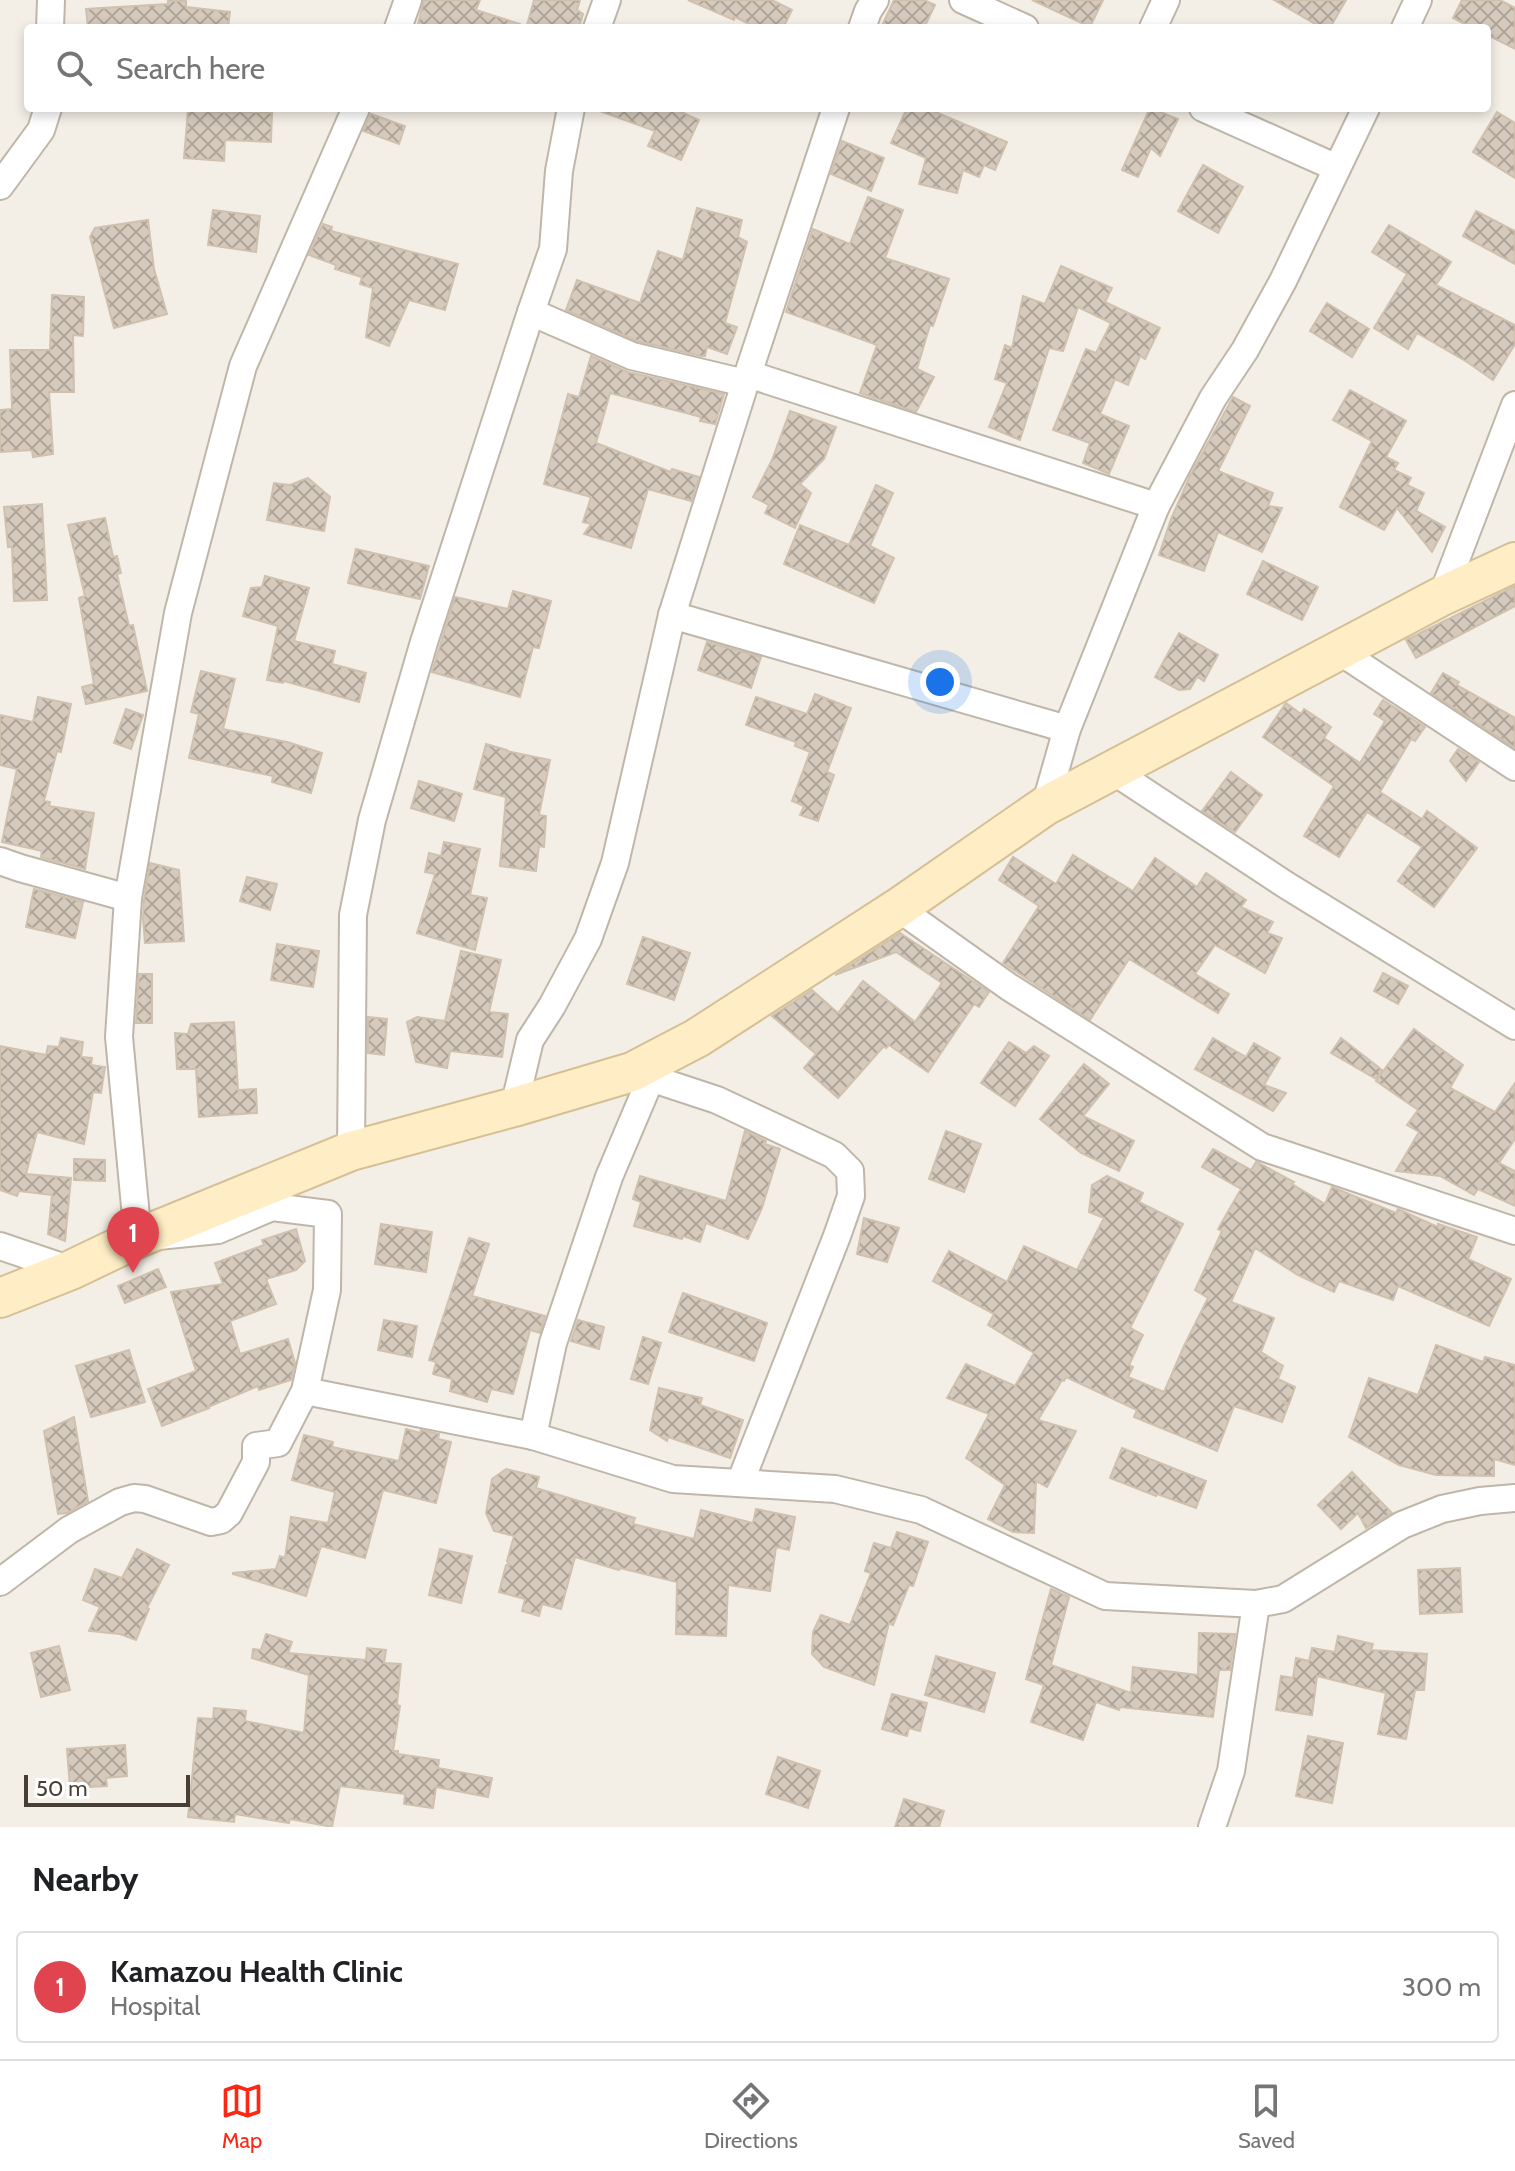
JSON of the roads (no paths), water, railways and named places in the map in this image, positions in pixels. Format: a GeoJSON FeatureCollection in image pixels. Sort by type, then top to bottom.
{"type":"FeatureCollection","features":[{"type":"Feature","properties":{"kind":"street"},"geometry":{"type":"LineString","coordinates":[[50,24],[51,0]]}},
{"type":"Feature","properties":{"kind":"street"},"geometry":{"type":"LineString","coordinates":[[399,24],[408,0]]}},
{"type":"Feature","properties":{"kind":"street"},"geometry":{"type":"LineString","coordinates":[[598,24],[607,0]]}},
{"type":"Feature","properties":{"kind":"street"},"geometry":{"type":"LineString","coordinates":[[863,24],[875,0]]}},
{"type":"Feature","properties":{"kind":"street"},"geometry":{"type":"LineString","coordinates":[[963,0],[1016,24]]}},
{"type":"Feature","properties":{"kind":"street"},"geometry":{"type":"LineString","coordinates":[[1155,24],[1166,0]]}},
{"type":"Feature","properties":{"kind":"street"},"geometry":{"type":"LineString","coordinates":[[1407,24],[1418,0]]}},
{"type":"Feature","properties":{"kind":"street"},"geometry":{"type":"LineString","coordinates":[[0,186],[41,130],[47,112]]}},
{"type":"Feature","properties":{"kind":"street"},"geometry":{"type":"LineString","coordinates":[[138,1238],[119,1037],[128,898],[178,613],[243,366],[354,112]]}},
{"type":"Feature","properties":{"kind":"street"},"geometry":{"type":"LineString","coordinates":[[351,1151],[353,915],[372,820],[424,642],[553,249],[559,171],[570,112]]}},
{"type":"Feature","properties":{"kind":"street"},"geometry":{"type":"LineString","coordinates":[[514,1107],[530,1040],[588,939],[615,863],[672,615],[746,378],[835,112]]}},
{"type":"Feature","properties":{"kind":"street"},"geometry":{"type":"LineString","coordinates":[[1212,112],[1337,168]]}},
{"type":"Feature","properties":{"kind":"street"},"geometry":{"type":"LineString","coordinates":[[1045,806],[1067,729],[1156,506],[1213,398],[1245,350],[1283,281],[1364,112]]}},
{"type":"Feature","properties":{"kind":"street"},"geometry":{"type":"LineString","coordinates":[[531,312],[632,356],[746,378],[1156,506]]}},
{"type":"Feature","properties":{"kind":"street"},"geometry":{"type":"LineString","coordinates":[[1442,596],[1515,405]]}},
{"type":"Feature","properties":{"kind":"street"},"geometry":{"type":"LineString","coordinates":[[0,1298],[351,1151],[642,1075],[898,908],[1045,806],[1442,596],[1515,562]]}},
{"type":"Feature","properties":{"kind":"street"},"geometry":{"type":"LineString","coordinates":[[672,615],[1067,729]]}},
{"type":"Feature","properties":{"kind":"street"},"geometry":{"type":"LineString","coordinates":[[1339,651],[1515,767]]}},
{"type":"Feature","properties":{"kind":"street"},"geometry":{"type":"LineString","coordinates":[[1113,771],[1286,885],[1515,1026]]}},
{"type":"Feature","properties":{"kind":"street"},"geometry":{"type":"LineString","coordinates":[[0,861],[128,898]]}},
{"type":"Feature","properties":{"kind":"street"},"geometry":{"type":"LineString","coordinates":[[898,908],[1009,987],[1262,1147],[1515,1231]]}},
{"type":"Feature","properties":{"kind":"street"},"geometry":{"type":"LineString","coordinates":[[533,1436],[558,1328],[642,1075]]}},
{"type":"Feature","properties":{"kind":"street"},"geometry":{"type":"LineString","coordinates":[[642,1075],[717,1100],[834,1155],[850,1171],[851,1196],[837,1236],[740,1483]]}},
{"type":"Feature","properties":{"kind":"street"},"geometry":{"type":"LineString","coordinates":[[0,1582],[69,1530],[120,1502],[134,1498],[211,1522],[221,1520],[229,1513],[256,1462],[256,1446],[278,1443],[305,1391],[327,1290],[328,1214],[272,1207],[218,1230],[138,1238]]}},
{"type":"Feature","properties":{"kind":"street"},"geometry":{"type":"LineString","coordinates":[[0,1246],[71,1270]]}},
{"type":"Feature","properties":{"kind":"street"},"geometry":{"type":"LineString","coordinates":[[305,1391],[533,1436],[673,1479],[835,1489],[921,1510],[1105,1596],[1256,1604],[1283,1599],[1402,1525],[1442,1509],[1515,1498]]}},
{"type":"Feature","properties":{"kind":"street"},"geometry":{"type":"LineString","coordinates":[[1212,1827],[1231,1771],[1256,1604]]}},
{"type":"Feature","properties":{"kind":"place","name":"Kamazou Health Clinic"},"geometry":{"type":"Point","coordinates":[133,1273]}}]}
